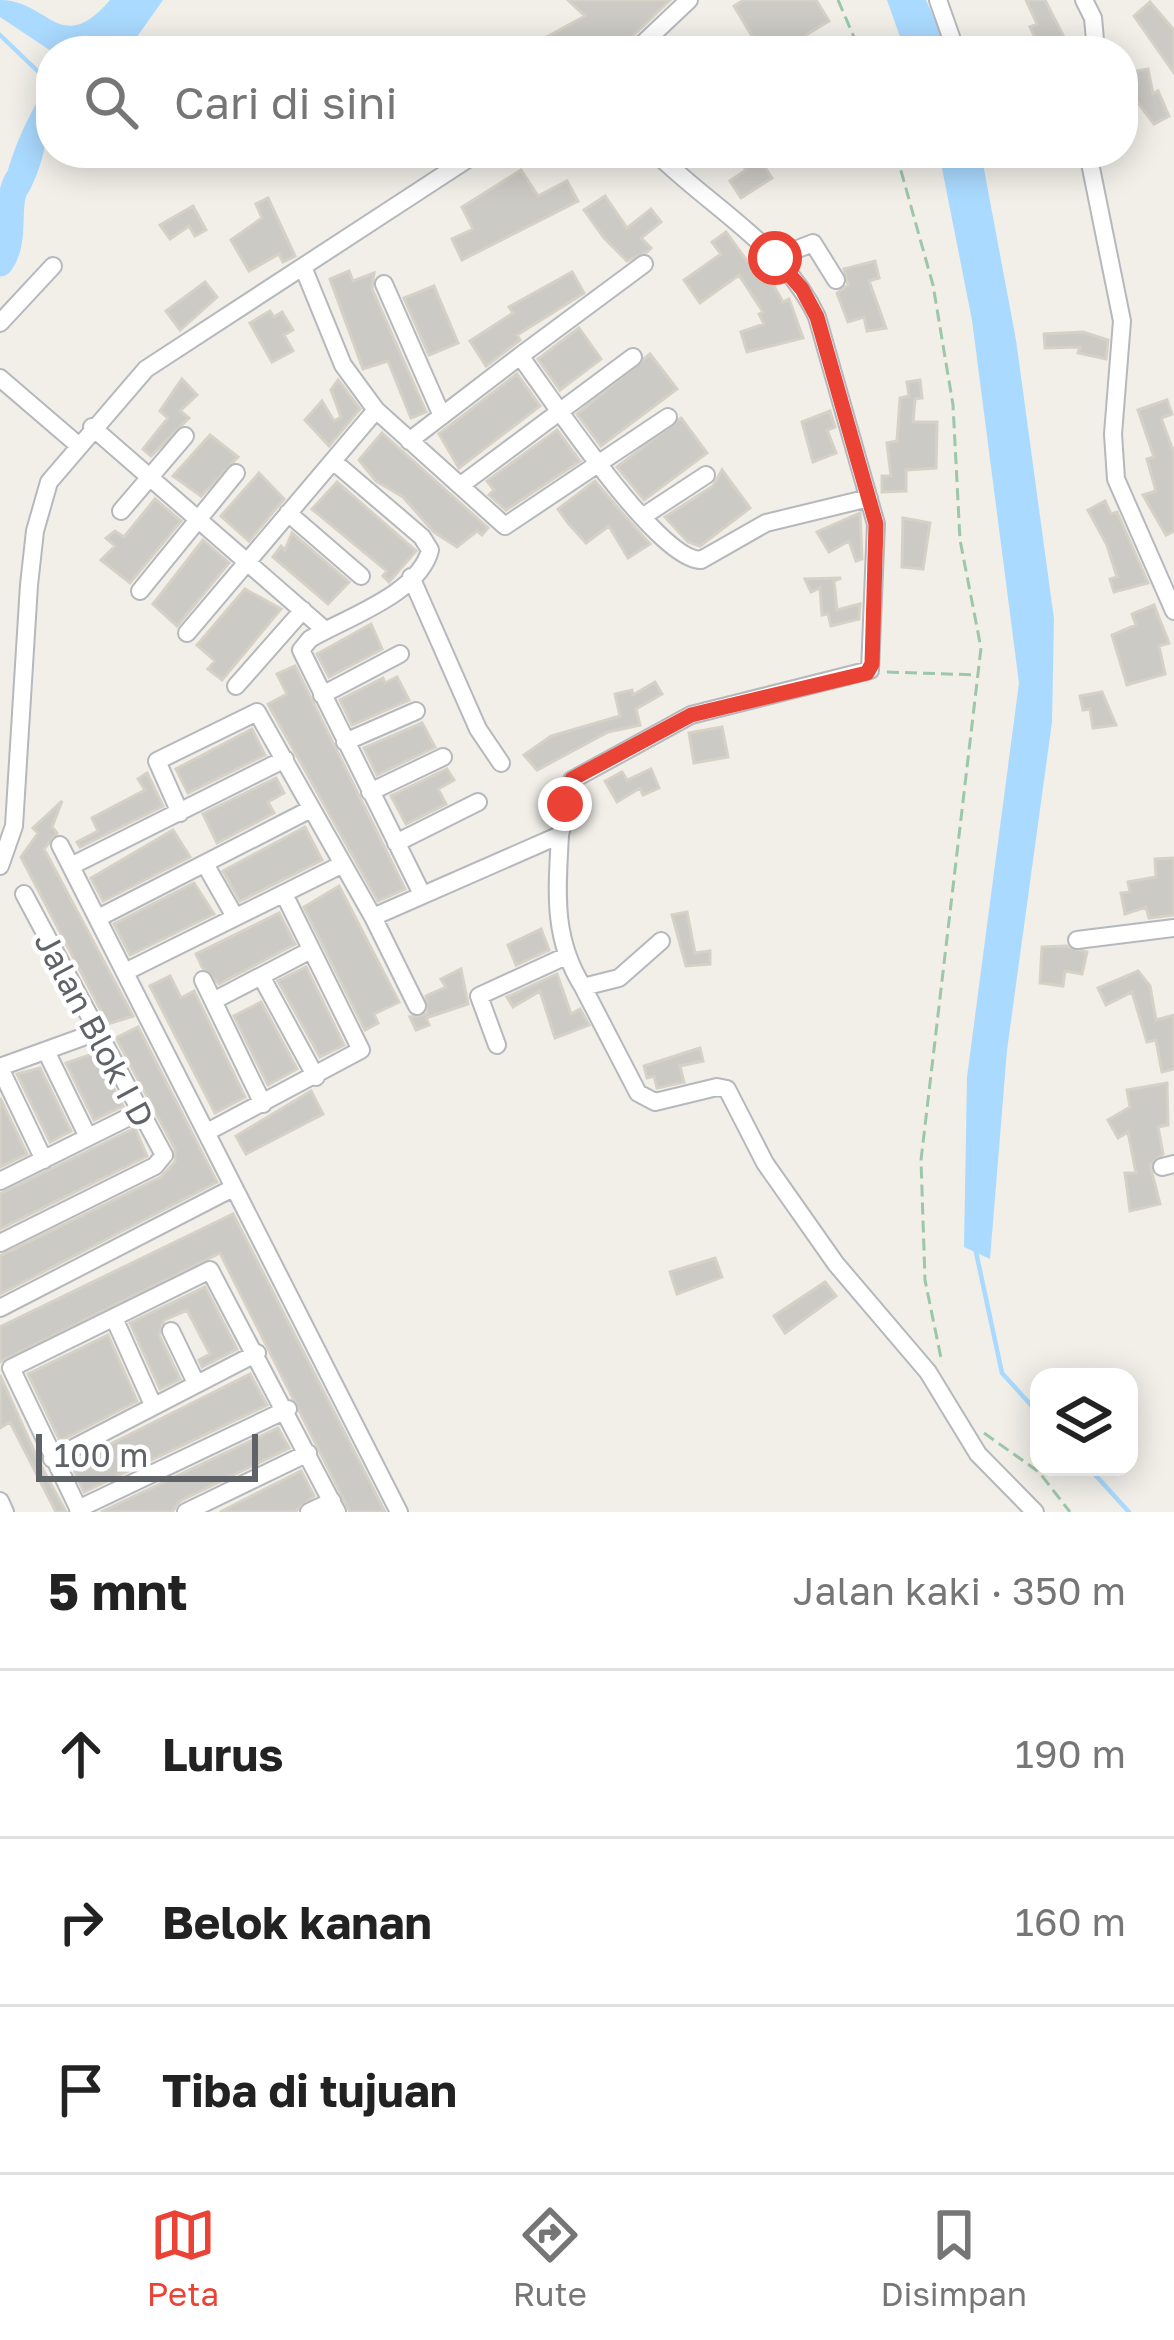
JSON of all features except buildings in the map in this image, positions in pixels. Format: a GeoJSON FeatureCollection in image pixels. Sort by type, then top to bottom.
{"type":"FeatureCollection","features":[{"type":"Feature","properties":{"kind":"street"},"geometry":{"type":"LineString","coordinates":[[651,36],[689,0]]}},
{"type":"Feature","properties":{"kind":"street"},"geometry":{"type":"LineString","coordinates":[[938,0],[951,36]]}},
{"type":"Feature","properties":{"kind":"street"},"geometry":{"type":"LineString","coordinates":[[1093,4],[1095,36]]}},
{"type":"Feature","properties":{"kind":"street"},"geometry":{"type":"LineString","coordinates":[[0,866],[14,826],[34,531],[49,482],[146,369],[454,168]]}},
{"type":"Feature","properties":{"kind":"street"},"geometry":{"type":"LineString","coordinates":[[673,168],[775,258],[802,289],[817,317],[869,498],[878,554],[867,673],[667,725],[572,779],[560,835],[556,917],[564,957],[641,1098],[655,1102],[717,1087],[731,1094],[765,1163],[800,1215],[928,1372],[978,1454],[1035,1512]]}},
{"type":"Feature","properties":{"kind":"street"},"geometry":{"type":"LineString","coordinates":[[1091,168],[1122,321],[1113,434],[1116,479],[1174,611]]}},
{"type":"Feature","properties":{"kind":"street"},"geometry":{"type":"LineString","coordinates":[[775,258],[813,243],[836,280]]}},
{"type":"Feature","properties":{"kind":"street"},"geometry":{"type":"LineString","coordinates":[[409,441],[644,264]]}},
{"type":"Feature","properties":{"kind":"street"},"geometry":{"type":"LineString","coordinates":[[0,323],[53,266]]}},
{"type":"Feature","properties":{"kind":"street"},"geometry":{"type":"LineString","coordinates":[[303,267],[343,365],[376,410],[508,527],[668,417]]}},
{"type":"Feature","properties":{"kind":"street"},"geometry":{"type":"LineString","coordinates":[[384,284],[442,416]]}},
{"type":"Feature","properties":{"kind":"street"},"geometry":{"type":"LineString","coordinates":[[520,356],[642,517],[672,549],[697,561],[757,526],[869,498]]}},
{"type":"Feature","properties":{"kind":"street"},"geometry":{"type":"LineString","coordinates":[[461,484],[633,357]]}},
{"type":"Feature","properties":{"kind":"street"},"geometry":{"type":"LineString","coordinates":[[0,378],[77,445]]}},
{"type":"Feature","properties":{"kind":"street"},"geometry":{"type":"LineString","coordinates":[[187,633],[376,410]]}},
{"type":"Feature","properties":{"kind":"street"},"geometry":{"type":"LineString","coordinates":[[92,427],[325,630]]}},
{"type":"Feature","properties":{"kind":"street"},"geometry":{"type":"LineString","coordinates":[[122,512],[185,436]]}},
{"type":"Feature","properties":{"kind":"street"},"geometry":{"type":"LineString","coordinates":[[333,461],[429,545],[428,560],[411,577],[303,646],[322,695],[421,892]]}},
{"type":"Feature","properties":{"kind":"street"},"geometry":{"type":"LineString","coordinates":[[140,591],[236,473]]}},
{"type":"Feature","properties":{"kind":"street"},"geometry":{"type":"LineString","coordinates":[[642,517],[706,475]]}},
{"type":"Feature","properties":{"kind":"street"},"geometry":{"type":"LineString","coordinates":[[288,513],[361,576]]}},
{"type":"Feature","properties":{"kind":"street"},"geometry":{"type":"LineString","coordinates":[[411,577],[478,729],[501,763]]}},
{"type":"Feature","properties":{"kind":"street"},"geometry":{"type":"LineString","coordinates":[[236,686],[303,610]]}},
{"type":"Feature","properties":{"kind":"street"},"geometry":{"type":"LineString","coordinates":[[322,695],[400,653]]}},
{"type":"Feature","properties":{"kind":"street"},"geometry":{"type":"LineString","coordinates":[[345,742],[416,711]]}},
{"type":"Feature","properties":{"kind":"street"},"geometry":{"type":"LineString","coordinates":[[180,813],[156,766],[160,758],[254,712],[262,716],[417,1006]]}},
{"type":"Feature","properties":{"kind":"street"},"geometry":{"type":"LineString","coordinates":[[370,792],[443,757]]}},
{"type":"Feature","properties":{"kind":"street"},"geometry":{"type":"LineString","coordinates":[[73,865],[285,759]]}},
{"type":"Feature","properties":{"kind":"street"},"geometry":{"type":"LineString","coordinates":[[396,843],[478,802]]}},
{"type":"Feature","properties":{"kind":"street"},"geometry":{"type":"LineString","coordinates":[[100,917],[309,810]]}},
{"type":"Feature","properties":{"kind":"street"},"geometry":{"type":"LineString","coordinates":[[373,917],[421,892],[560,835]]}},
{"type":"Feature","properties":{"kind":"street"},"geometry":{"type":"LineString","coordinates":[[60,845],[399,1512]]}},
{"type":"Feature","properties":{"kind":"street"},"geometry":{"type":"LineString","coordinates":[[205,864],[233,915]]}},
{"type":"Feature","properties":{"kind":"street"},"geometry":{"type":"LineString","coordinates":[[127,971],[341,865]]}},
{"type":"Feature","properties":{"kind":"street"},"geometry":{"type":"LineString","coordinates":[[209,1131],[361,1050],[284,894]]}},
{"type":"Feature","properties":{"kind":"street","name":"Jalan Blok I D"},"geometry":{"type":"LineString","coordinates":[[0,1243],[161,1163],[162,1151],[87,1036],[23,895]]}},
{"type":"Feature","properties":{"kind":"street"},"geometry":{"type":"LineString","coordinates":[[1077,940],[1174,928]]}},
{"type":"Feature","properties":{"kind":"street"},"geometry":{"type":"LineString","coordinates":[[584,987],[619,978],[661,940]]}},
{"type":"Feature","properties":{"kind":"street"},"geometry":{"type":"LineString","coordinates":[[213,1001],[311,950]]}},
{"type":"Feature","properties":{"kind":"street"},"geometry":{"type":"LineString","coordinates":[[497,1045],[479,996],[564,957]]}},
{"type":"Feature","properties":{"kind":"street"},"geometry":{"type":"LineString","coordinates":[[261,976],[316,1077]]}},
{"type":"Feature","properties":{"kind":"street"},"geometry":{"type":"LineString","coordinates":[[203,980],[263,1104]]}},
{"type":"Feature","properties":{"kind":"street"},"geometry":{"type":"LineString","coordinates":[[44,1160],[0,1068],[87,1036]]}},
{"type":"Feature","properties":{"kind":"street"},"geometry":{"type":"LineString","coordinates":[[46,1052],[88,1137]]}},
{"type":"Feature","properties":{"kind":"street"},"geometry":{"type":"LineString","coordinates":[[0,1181],[137,1113]]}},
{"type":"Feature","properties":{"kind":"street"},"geometry":{"type":"LineString","coordinates":[[0,1308],[233,1188]]}},
{"type":"Feature","properties":{"kind":"street"},"geometry":{"type":"LineString","coordinates":[[288,1409],[79,1511],[10,1374],[15,1366],[213,1271],[288,1409],[334,1506],[309,1512]]}},
{"type":"Feature","properties":{"kind":"street"},"geometry":{"type":"LineString","coordinates":[[114,1318],[153,1405]]}},
{"type":"Feature","properties":{"kind":"street"},"geometry":{"type":"LineString","coordinates":[[172,1331],[196,1383]]}},
{"type":"Feature","properties":{"kind":"street"},"geometry":{"type":"LineString","coordinates":[[52,1459],[257,1352]]}},
{"type":"Feature","properties":{"kind":"street"},"geometry":{"type":"LineString","coordinates":[[186,1512],[308,1453]]}},
{"type":"Feature","properties":{"kind":"street"},"geometry":{"type":"LineString","coordinates":[[0,1501],[5,1512]]}},
{"type":"Feature","properties":{"kind":"path"},"geometry":{"type":"LineString","coordinates":[[838,0],[854,36]]}},
{"type":"Feature","properties":{"kind":"path"},"geometry":{"type":"LineString","coordinates":[[900,168],[933,285],[953,405],[960,540],[981,675],[921,1160],[925,1280],[944,1373]]}},
{"type":"Feature","properties":{"kind":"path"},"geometry":{"type":"LineString","coordinates":[[867,673],[981,675]]}},
{"type":"Feature","properties":{"kind":"path"},"geometry":{"type":"LineString","coordinates":[[981,1430],[1039,1472],[1070,1512]]}},
{"type":"Feature","properties":{"kind":"water"},"geometry":{"type":"Polygon","coordinates":[[[0,0],[17,2],[66,25],[93,17],[110,0],[163,0],[138,36],[36,36],[36,41],[0,17],[0,0]]]}},
{"type":"Feature","properties":{"kind":"water"},"geometry":{"type":"Polygon","coordinates":[[[887,0],[926,0],[942,36],[900,36],[887,0]]]}},
{"type":"Feature","properties":{"kind":"water"},"geometry":{"type":"Polygon","coordinates":[[[36,105],[38,168],[27,196],[0,224],[4,185],[36,105]]]}},
{"type":"Feature","properties":{"kind":"water"},"geometry":{"type":"Polygon","coordinates":[[[942,168],[984,168],[1016,340],[1054,619],[1052,722],[1007,1050],[990,1259],[964,1247],[967,1077],[1019,683],[972,320],[942,168]]]}},
{"type":"Feature","properties":{"kind":"waterway"},"geometry":{"type":"LineString","coordinates":[[0,35],[36,70]]}},
{"type":"Feature","properties":{"kind":"waterway"},"geometry":{"type":"LineString","coordinates":[[0,263],[8,244],[17,181]]}},
{"type":"Feature","properties":{"kind":"waterway"},"geometry":{"type":"LineString","coordinates":[[976,1252],[1002,1373],[1030,1404]]}},
{"type":"Feature","properties":{"kind":"waterway"},"geometry":{"type":"LineString","coordinates":[[1096,1476],[1129,1512]]}},
{"type":"Feature","properties":{"kind":"route"},"geometry":{"type":"LineString","coordinates":[[565,804],[572,779],[667,725],[691,715],[867,673],[872,664],[876,524],[817,317],[802,289],[775,258]]}}]}
